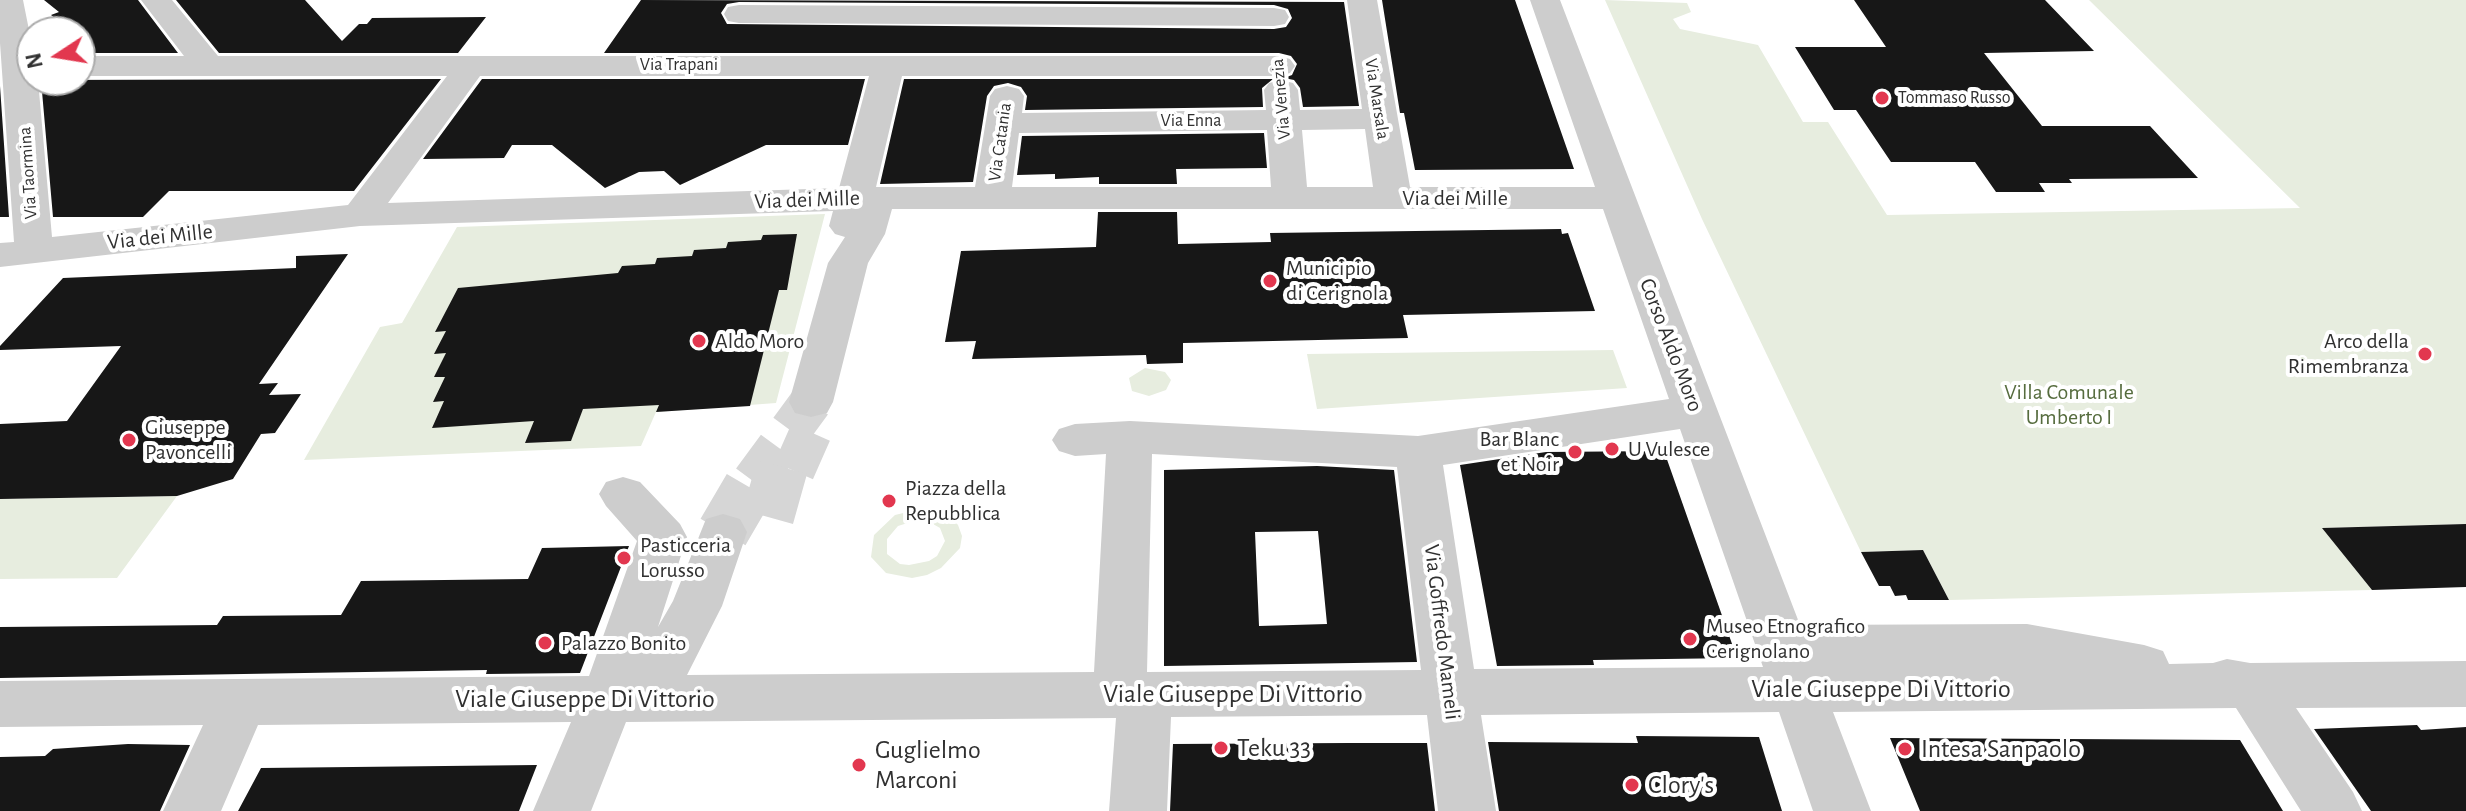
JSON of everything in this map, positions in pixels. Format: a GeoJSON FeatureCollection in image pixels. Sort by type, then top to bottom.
{"type":"FeatureCollection","features":[{"type":"Feature","properties":{"kind":"street","name":"Via Taormina"},"geometry":{"type":"LineString","coordinates":[[8,0],[16,29]]}},
{"type":"Feature","properties":{"kind":"street"},"geometry":{"type":"LineString","coordinates":[[156,0],[209,66]]}},
{"type":"Feature","properties":{"kind":"street","name":"Via Marsala"},"geometry":{"type":"LineString","coordinates":[[1362,0],[1393,198]]}},
{"type":"Feature","properties":{"kind":"street","name":"Corso Aldo Moro"},"geometry":{"type":"LineString","coordinates":[[1545,0],[1842,811]]}},
{"type":"Feature","properties":{"kind":"street"},"geometry":{"type":"LineString","coordinates":[[706,65],[743,7],[1273,8]]}},
{"type":"Feature","properties":{"kind":"street","name":"Via Catania"},"geometry":{"type":"LineString","coordinates":[[992,198],[1009,77],[1027,64],[1038,8]]}},
{"type":"Feature","properties":{"kind":"street","name":"Via Venezia"},"geometry":{"type":"LineString","coordinates":[[1273,8],[1290,197]]}},
{"type":"Feature","properties":{"kind":"street"},"geometry":{"type":"LineString","coordinates":[[811,402],[848,263],[866,234],[866,198],[888,65]]}},
{"type":"Feature","properties":{"kind":"street","name":"Via Trapani"},"geometry":{"type":"LineString","coordinates":[[96,66],[1279,66]]}},
{"type":"Feature","properties":{"kind":"street"},"geometry":{"type":"LineString","coordinates":[[360,215],[471,66]]}},
{"type":"Feature","properties":{"kind":"street"},"geometry":{"type":"LineString","coordinates":[[1129,122],[1133,66]]}},
{"type":"Feature","properties":{"kind":"street","name":"Via Taormina"},"geometry":{"type":"LineString","coordinates":[[17,253],[25,96]]}},
{"type":"Feature","properties":{"kind":"street","name":"Via Enna"},"geometry":{"type":"LineString","coordinates":[[1004,123],[1379,119]]}},
{"type":"Feature","properties":{"kind":"street","name":"Via dei Mille"},"geometry":{"type":"LineString","coordinates":[[17,253],[360,215],[866,198],[1616,198]]}},
{"type":"Feature","properties":{"kind":"street"},"geometry":{"type":"LineString","coordinates":[[1075,440],[1130,437],[1418,452],[1664,415],[1696,413]]}},
{"type":"Feature","properties":{"kind":"street"},"geometry":{"type":"LineString","coordinates":[[1130,437],[1133,695],[1138,811]]}},
{"type":"Feature","properties":{"kind":"street","name":"Via Goffredo Mameli"},"geometry":{"type":"LineString","coordinates":[[1418,452],[1467,811]]}},
{"type":"Feature","properties":{"kind":"street"},"geometry":{"type":"LineString","coordinates":[[623,494],[663,537],[647,699]]}},
{"type":"Feature","properties":{"kind":"street"},"geometry":{"type":"LineString","coordinates":[[562,811],[647,699],[692,663],[697,606],[723,532]]}},
{"type":"Feature","properties":{"kind":"street","name":"Viale Giuseppe Di Vittorio"},"geometry":{"type":"LineString","coordinates":[[0,704],[647,699],[1029,678],[1133,695],[1449,692],[1790,668],[2251,686],[2466,684]]}},
{"type":"Feature","properties":{"kind":"street"},"geometry":{"type":"LineString","coordinates":[[2251,686],[2333,811]]}},
{"type":"Feature","properties":{"kind":"street"},"geometry":{"type":"LineString","coordinates":[[192,811],[241,702]]}},
{"type":"Feature","properties":{"kind":"green space","name":"Villa Comunale Umberto I"},"geometry":{"type":"Polygon","coordinates":[[[1605,0],[1687,3],[1691,12],[1673,19],[1680,29],[1758,45],[1803,122],[1828,122],[1887,215],[2300,208],[2089,0],[2466,0],[2466,524],[2323,528],[2372,590],[1949,600],[1923,550],[1861,552],[1702,219],[1605,0]]]}},
{"type":"Feature","properties":{"kind":"green space"},"geometry":{"type":"Polygon","coordinates":[[[825,214],[776,403],[656,412],[641,446],[304,460],[380,327],[402,323],[457,227],[825,214]]]}},
{"type":"Feature","properties":{"kind":"green space"},"geometry":{"type":"Polygon","coordinates":[[[1613,350],[1627,388],[1317,409],[1307,354],[1613,350]]]}},
{"type":"Feature","properties":{"kind":"green space"},"geometry":{"type":"Polygon","coordinates":[[[1145,368],[1165,372],[1171,380],[1166,390],[1149,396],[1132,391],[1129,378],[1145,368]]]}},
{"type":"Feature","properties":{"kind":"green space"},"geometry":{"type":"Polygon","coordinates":[[[177,496],[117,578],[0,579],[0,499],[177,496]]]}},
{"type":"Feature","properties":{"kind":"green space"},"geometry":{"type":"Polygon","coordinates":[[[924,508],[950,516],[962,536],[960,548],[941,568],[927,575],[912,578],[886,573],[871,557],[874,535],[895,515],[924,508]],[[926,520],[898,526],[887,539],[887,554],[900,564],[909,565],[937,556],[945,541],[940,528],[926,520]]]}},
{"type":"Feature","properties":{"kind":"building"},"geometry":{"type":"Polygon","coordinates":[[[44,0],[138,0],[178,53],[96,53],[96,16],[51,15],[59,12],[44,0]]]}},
{"type":"Feature","properties":{"kind":"building"},"geometry":{"type":"Polygon","coordinates":[[[176,0],[305,0],[342,41],[359,24],[367,24],[372,18],[486,17],[458,53],[219,53],[176,0]]]}},
{"type":"Feature","properties":{"kind":"building"},"geometry":{"type":"Polygon","coordinates":[[[641,0],[1344,2],[1359,106],[1303,107],[1300,88],[1294,80],[1284,78],[1292,75],[1297,64],[1291,56],[1279,53],[604,53],[641,0]],[[739,2],[727,4],[721,13],[727,24],[1286,27],[1292,18],[1288,9],[1274,5],[739,2]]]}},
{"type":"Feature","properties":{"kind":"building"},"geometry":{"type":"Polygon","coordinates":[[[1382,0],[1515,0],[1574,169],[1415,170],[1404,113],[1400,113],[1382,0]]]}},
{"type":"Feature","properties":{"kind":"building"},"geometry":{"type":"Polygon","coordinates":[[[1854,0],[2045,0],[2094,51],[1984,53],[2042,126],[2150,126],[2198,178],[2069,179],[2072,183],[2039,183],[2045,192],[1996,192],[1975,162],[1891,162],[1856,110],[1834,110],[1795,47],[1886,47],[1854,0]]]}},
{"type":"Feature","properties":{"kind":"building"},"geometry":{"type":"Polygon","coordinates":[[[441,79],[354,191],[169,191],[143,217],[53,217],[42,96],[96,96],[96,80],[441,79]]]}},
{"type":"Feature","properties":{"kind":"building"},"geometry":{"type":"Polygon","coordinates":[[[482,79],[865,79],[848,145],[766,145],[680,185],[664,171],[639,172],[605,188],[552,145],[512,145],[504,158],[423,159],[482,79]]]}},
{"type":"Feature","properties":{"kind":"building"},"geometry":{"type":"Polygon","coordinates":[[[904,79],[1273,79],[1262,88],[1263,107],[1025,110],[1027,96],[1021,87],[1008,83],[994,86],[987,96],[973,182],[880,184],[904,79]]]}},
{"type":"Feature","properties":{"kind":"building"},"geometry":{"type":"Polygon","coordinates":[[[0,86],[9,217],[0,217],[0,86]]]}},
{"type":"Feature","properties":{"kind":"building"},"geometry":{"type":"Polygon","coordinates":[[[1264,133],[1267,168],[1176,169],[1177,184],[1099,184],[1099,177],[1055,179],[1055,174],[1017,175],[1022,136],[1264,133]]]}},
{"type":"Feature","properties":{"kind":"building","name":"Municipio di Cerignola"},"geometry":{"type":"Polygon","coordinates":[[[1098,212],[1177,212],[1178,244],[1271,242],[1270,233],[1561,229],[1562,234],[1568,233],[1595,311],[1403,315],[1408,338],[1183,343],[1183,363],[1147,364],[1146,355],[972,359],[976,341],[945,342],[961,251],[1096,247],[1098,212]]]}},
{"type":"Feature","properties":{"kind":"building","name":"Aldo Moro"},"geometry":{"type":"Polygon","coordinates":[[[797,234],[787,290],[779,290],[750,406],[656,412],[659,405],[583,409],[571,441],[525,443],[534,421],[432,428],[444,401],[433,402],[445,377],[434,377],[446,353],[434,354],[446,331],[435,332],[458,288],[618,273],[622,266],[655,264],[657,258],[692,256],[694,250],[726,248],[728,242],[761,240],[763,235],[797,234]]]}},
{"type":"Feature","properties":{"kind":"building"},"geometry":{"type":"Polygon","coordinates":[[[348,254],[259,384],[278,383],[269,395],[301,394],[275,433],[261,434],[233,479],[177,496],[0,499],[0,424],[67,421],[121,346],[0,350],[0,346],[63,278],[296,268],[296,256],[348,254]]]}},
{"type":"Feature","properties":{"kind":"building"},"geometry":{"type":"Polygon","coordinates":[[[1664,451],[1737,658],[1593,660],[1594,665],[1497,666],[1460,465],[1546,452],[1664,451]]]}},
{"type":"Feature","properties":{"kind":"building"},"geometry":{"type":"Polygon","coordinates":[[[1317,466],[1394,470],[1417,662],[1164,666],[1164,470],[1317,466]],[[1318,531],[1255,532],[1259,626],[1327,624],[1318,531]]]}},
{"type":"Feature","properties":{"kind":"building"},"geometry":{"type":"Polygon","coordinates":[[[2466,524],[2466,587],[2372,590],[2322,528],[2466,524]]]}},
{"type":"Feature","properties":{"kind":"building"},"geometry":{"type":"Polygon","coordinates":[[[629,546],[580,673],[486,674],[487,670],[0,678],[0,627],[217,625],[223,616],[341,615],[361,581],[528,579],[542,548],[629,546]]]}},
{"type":"Feature","properties":{"kind":"building"},"geometry":{"type":"Polygon","coordinates":[[[1923,550],[1949,600],[1908,600],[1906,595],[1895,596],[1890,586],[1879,586],[1861,552],[1923,550]]]}},
{"type":"Feature","properties":{"kind":"building"},"geometry":{"type":"Polygon","coordinates":[[[2417,725],[2421,730],[2466,727],[2466,811],[2371,811],[2314,729],[2417,725]]]}},
{"type":"Feature","properties":{"kind":"building","name":"Clory's"},"geometry":{"type":"Polygon","coordinates":[[[1636,736],[1759,737],[1782,811],[1499,811],[1488,742],[1638,743],[1636,736]]]}},
{"type":"Feature","properties":{"kind":"building"},"geometry":{"type":"Polygon","coordinates":[[[1890,738],[2240,740],[2283,811],[1920,811],[1890,738]]]}},
{"type":"Feature","properties":{"kind":"building"},"geometry":{"type":"Polygon","coordinates":[[[1427,743],[1435,811],[1170,811],[1173,744],[1427,743]]]}},
{"type":"Feature","properties":{"kind":"building"},"geometry":{"type":"Polygon","coordinates":[[[128,744],[190,745],[160,811],[0,811],[0,757],[45,756],[53,749],[128,744]]]}},
{"type":"Feature","properties":{"kind":"building"},"geometry":{"type":"Polygon","coordinates":[[[537,765],[519,811],[238,811],[261,768],[537,765]]]}},
{"type":"Feature","properties":{"kind":"tunnel"},"geometry":{"type":"LineString","coordinates":[[753,481],[811,402]]}},
{"type":"Feature","properties":{"kind":"tunnel"},"geometry":{"type":"LineString","coordinates":[[783,443],[826,462]]}},
{"type":"Feature","properties":{"kind":"tunnel"},"geometry":{"type":"LineString","coordinates":[[750,485],[754,479]]}},
{"type":"Feature","properties":{"kind":"tunnel"},"geometry":{"type":"LineString","coordinates":[[723,532],[750,485]]}},
{"type":"Feature","properties":{"kind":"tunnel"},"geometry":{"type":"LineString","coordinates":[[750,485],[800,499]]}},
{"type":"Feature","properties":{"kind":"place","name":"Tommaso Russo"},"geometry":{"type":"Point","coordinates":[1882,98]}},
{"type":"Feature","properties":{"kind":"place","name":"Municipio di Cerignola"},"geometry":{"type":"Point","coordinates":[1270,281]}},
{"type":"Feature","properties":{"kind":"place","name":"Aldo Moro"},"geometry":{"type":"Point","coordinates":[699,341]}},
{"type":"Feature","properties":{"kind":"place","name":"Arco della Rimembranza"},"geometry":{"type":"Point","coordinates":[2425,354]}},
{"type":"Feature","properties":{"kind":"place","name":"Giuseppe Pavoncelli"},"geometry":{"type":"Point","coordinates":[129,440]}},
{"type":"Feature","properties":{"kind":"place","name":"U Vulesce"},"geometry":{"type":"Point","coordinates":[1612,449]}},
{"type":"Feature","properties":{"kind":"place","name":"Bar Blanc et Noir"},"geometry":{"type":"Point","coordinates":[1575,452]}},
{"type":"Feature","properties":{"kind":"place","name":"Piazza della Repubblica"},"geometry":{"type":"Point","coordinates":[889,501]}},
{"type":"Feature","properties":{"kind":"place","name":"Pasticceria Lorusso"},"geometry":{"type":"Point","coordinates":[624,558]}},
{"type":"Feature","properties":{"kind":"place","name":"Museo Etnografico Cerignolano"},"geometry":{"type":"Point","coordinates":[1690,639]}},
{"type":"Feature","properties":{"kind":"place","name":"Palazzo Bonito"},"geometry":{"type":"Point","coordinates":[545,643]}},
{"type":"Feature","properties":{"kind":"place","name":"Teku 33"},"geometry":{"type":"Point","coordinates":[1221,748]}},
{"type":"Feature","properties":{"kind":"place","name":"Intesa Sanpaolo"},"geometry":{"type":"Point","coordinates":[1905,749]}},
{"type":"Feature","properties":{"kind":"place","name":"Guglielmo Marconi"},"geometry":{"type":"Point","coordinates":[859,765]}},
{"type":"Feature","properties":{"kind":"place","name":"Clory's"},"geometry":{"type":"Point","coordinates":[1632,785]}}]}
